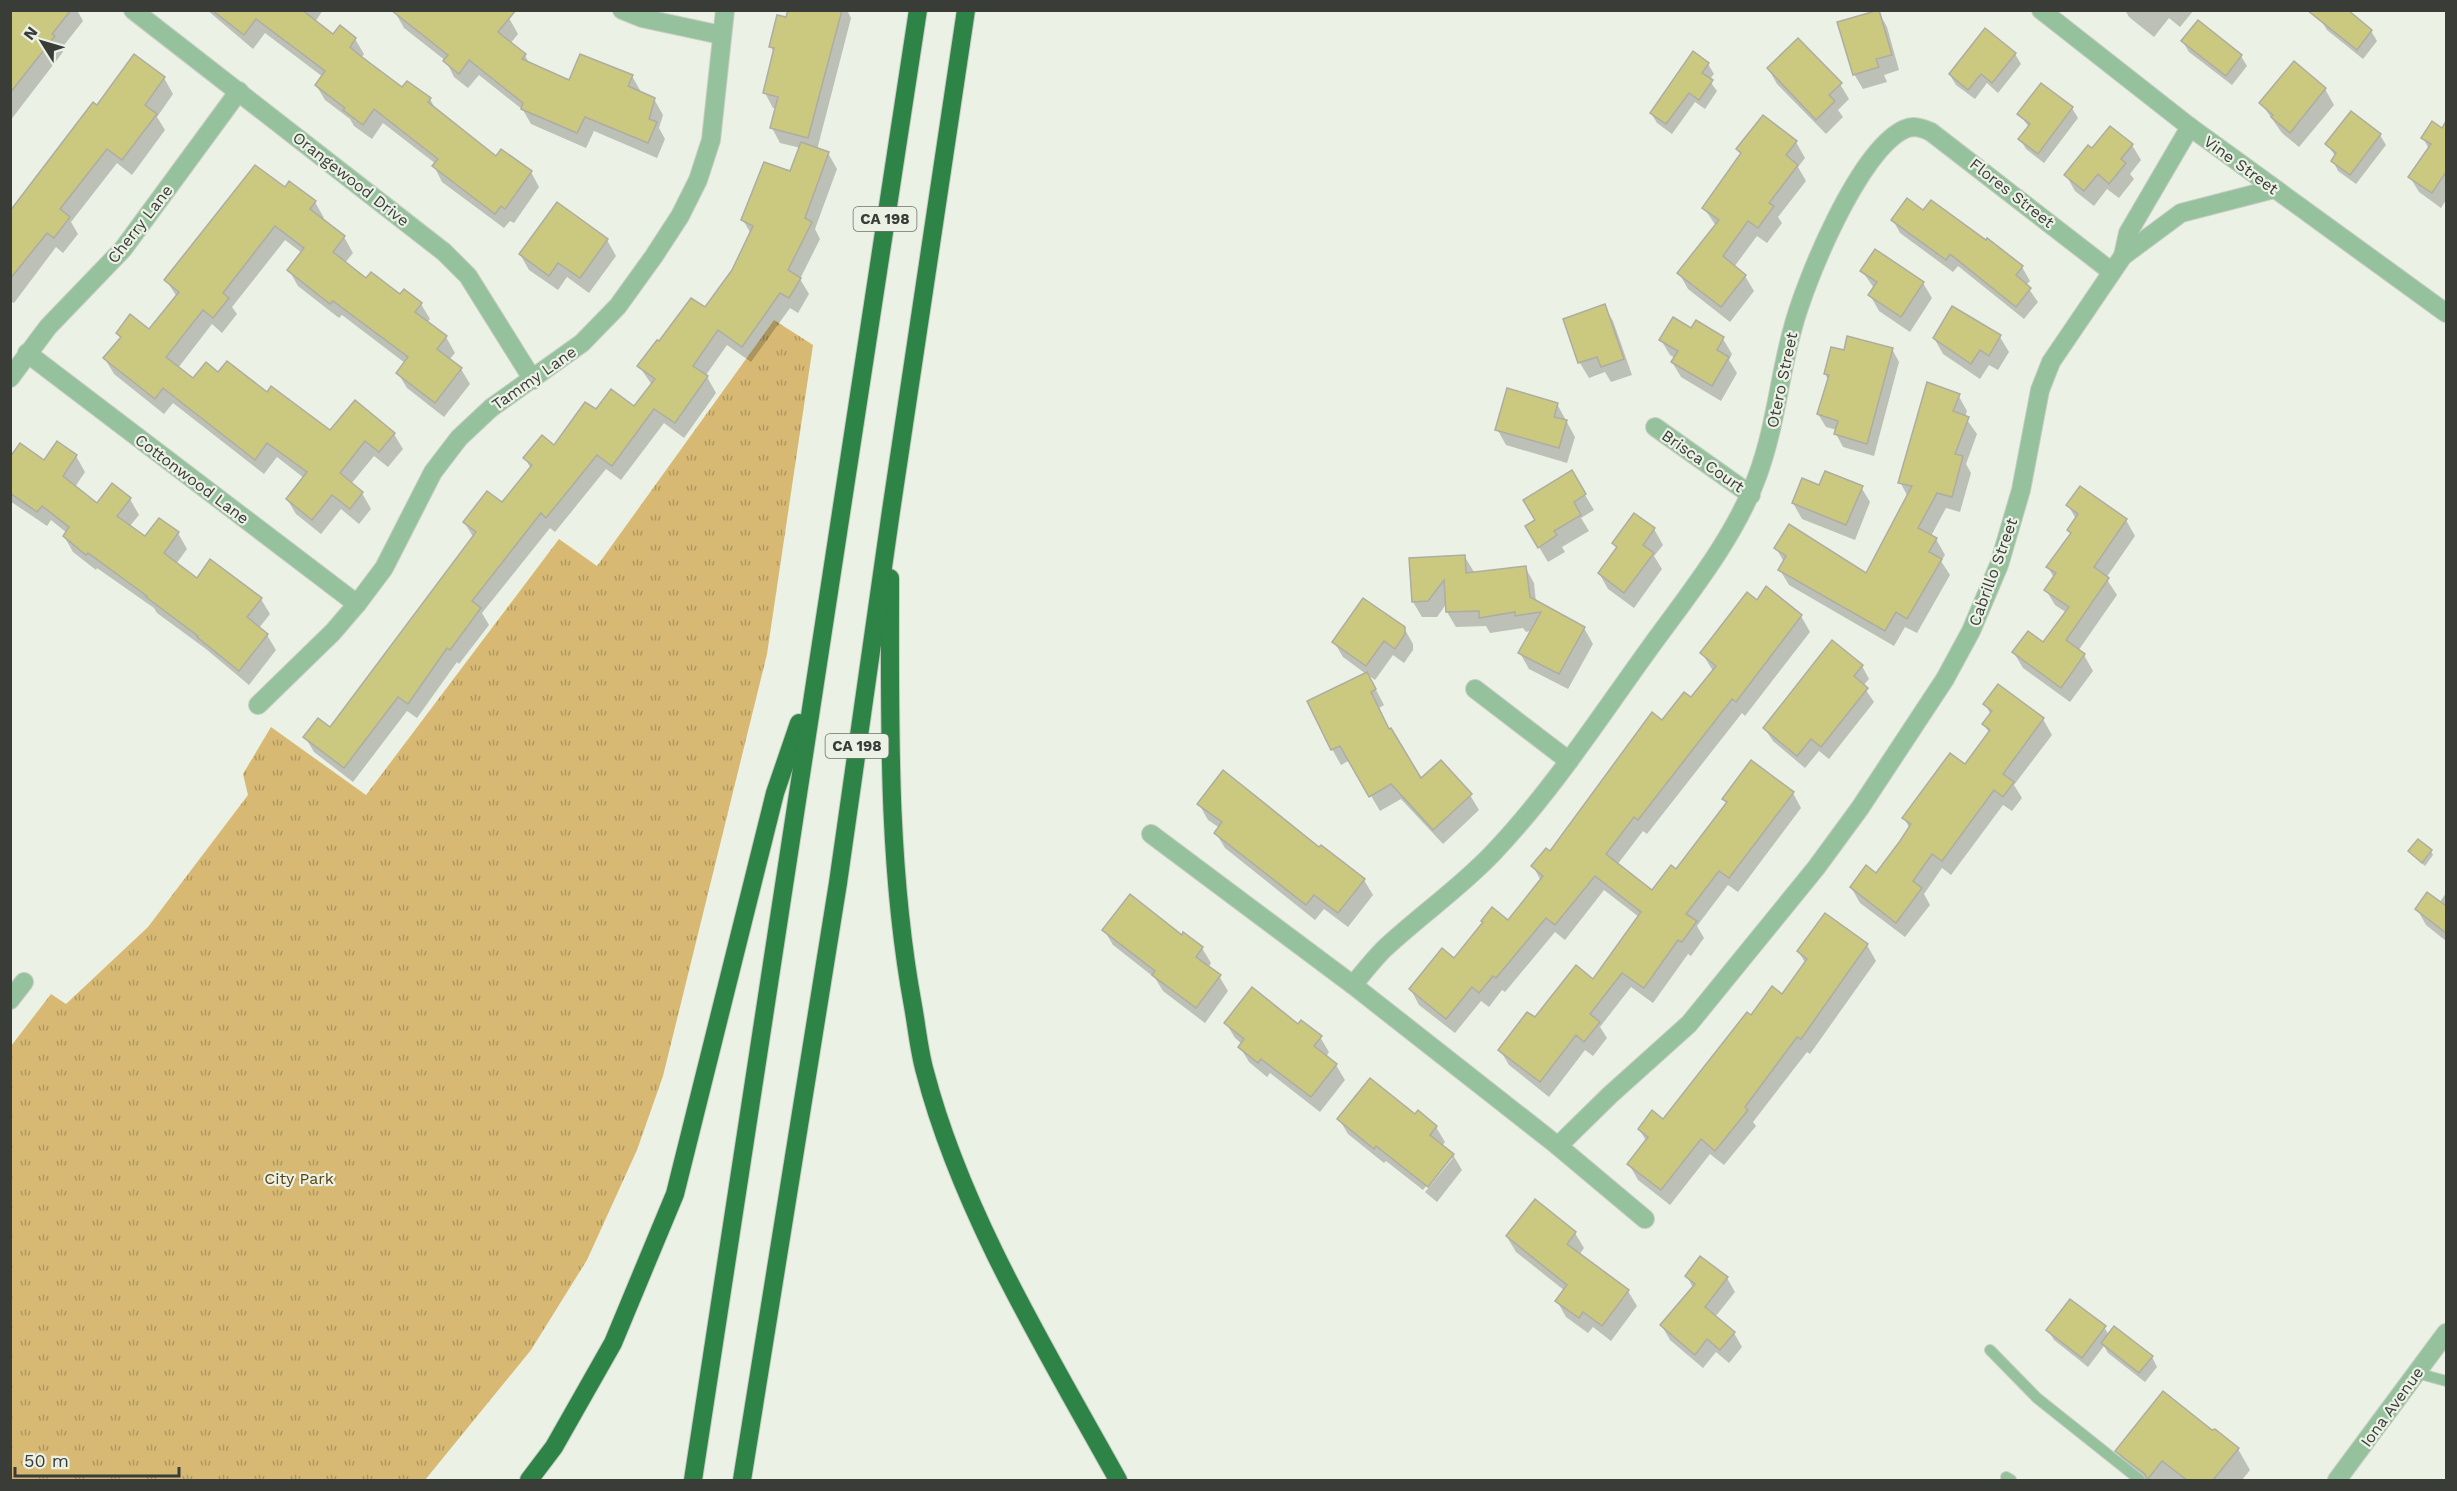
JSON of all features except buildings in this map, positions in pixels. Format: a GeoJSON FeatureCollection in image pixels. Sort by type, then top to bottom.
{"type":"FeatureCollection","features":[{"type":"Feature","properties":{"kind":"highway","name":"CA 198"},"geometry":{"type":"LineString","coordinates":[[693,1480],[918,10]]}},
{"type":"Feature","properties":{"kind":"highway","name":"CA 198"},"geometry":{"type":"LineString","coordinates":[[742,1480],[838,883],[966,10]]}},
{"type":"Feature","properties":{"kind":"highway"},"geometry":{"type":"LineString","coordinates":[[891,511],[891,772],[902,945],[924,1071],[956,1168],[988,1238],[1118,1480]]}},
{"type":"Feature","properties":{"kind":"highway"},"geometry":{"type":"LineString","coordinates":[[529,1480],[554,1447],[613,1343],[675,1194],[775,793],[814,682]]}},
{"type":"Feature","properties":{"kind":"street","name":"Orangewood Drive"},"geometry":{"type":"LineString","coordinates":[[133,10],[444,252],[468,276],[533,380]]}},
{"type":"Feature","properties":{"kind":"street"},"geometry":{"type":"LineString","coordinates":[[622,10],[642,18],[722,35]]}},
{"type":"Feature","properties":{"kind":"street","name":"Tammy Lane"},"geometry":{"type":"LineString","coordinates":[[258,705],[333,632],[357,604],[384,568],[433,472],[459,438],[490,408],[533,380],[582,343],[618,306],[680,216],[698,180],[711,140],[725,10]]}},
{"type":"Feature","properties":{"kind":"street","name":"Vine Street"},"geometry":{"type":"LineString","coordinates":[[2041,10],[2190,127],[2446,313]]}},
{"type":"Feature","properties":{"kind":"street","name":"Cherry Lane"},"geometry":{"type":"LineString","coordinates":[[10,378],[27,353],[69,303],[123,249],[239,91]]}},
{"type":"Feature","properties":{"kind":"street","name":"Flores Street"},"geometry":{"type":"LineString","coordinates":[[1906,128],[1917,127],[1931,132],[1952,146],[2112,272]]}},
{"type":"Feature","properties":{"kind":"street","name":"Cabrillo Street"},"geometry":{"type":"LineString","coordinates":[[2123,256],[2128,233],[2190,127]]}},
{"type":"Feature","properties":{"kind":"street","name":"Otero Street"},"geometry":{"type":"LineString","coordinates":[[1353,985],[1382,951],[1490,856],[1530,813],[1716,553],[1751,495],[1774,421],[1792,331],[1813,267],[1869,161],[1889,139],[1906,128]]}},
{"type":"Feature","properties":{"kind":"street","name":"Cabrillo Street"},"geometry":{"type":"LineString","coordinates":[[1558,1146],[1610,1095],[1689,1024],[1816,868],[1860,808],[1932,699],[1971,632],[1999,565],[2012,525],[2040,390],[2061,346],[2123,256],[2181,213],[2274,189]]}},
{"type":"Feature","properties":{"kind":"street","name":"Cottonwood Lane"},"geometry":{"type":"LineString","coordinates":[[27,353],[357,604]]}},
{"type":"Feature","properties":{"kind":"street","name":"Brisca Court"},"geometry":{"type":"LineString","coordinates":[[1655,427],[1751,495]]}},
{"type":"Feature","properties":{"kind":"street"},"geometry":{"type":"LineString","coordinates":[[1475,689],[1569,761]]}},
{"type":"Feature","properties":{"kind":"street"},"geometry":{"type":"LineString","coordinates":[[1150,834],[1353,985],[1558,1146],[1645,1219]]}},
{"type":"Feature","properties":{"kind":"street"},"geometry":{"type":"LineString","coordinates":[[10,1000],[24,981]]}},
{"type":"Feature","properties":{"kind":"street","name":"Iona Avenue"},"geometry":{"type":"LineString","coordinates":[[2337,1480],[2446,1333]]}},
{"type":"Feature","properties":{"kind":"lane"},"geometry":{"type":"LineString","coordinates":[[1990,1350],[2037,1398],[2140,1480]]}},
{"type":"Feature","properties":{"kind":"lane"},"geometry":{"type":"LineString","coordinates":[[2416,1373],[2446,1381]]}},
{"type":"Feature","properties":{"kind":"green space","name":"City Park"},"geometry":{"type":"Polygon","coordinates":[[[774,320],[813,345],[767,654],[663,1076],[637,1150],[587,1260],[531,1350],[425,1480],[11,1480],[11,1046],[51,994],[66,1004],[148,927],[248,795],[243,774],[271,727],[366,795],[559,539],[597,566],[774,320]]]}}]}
